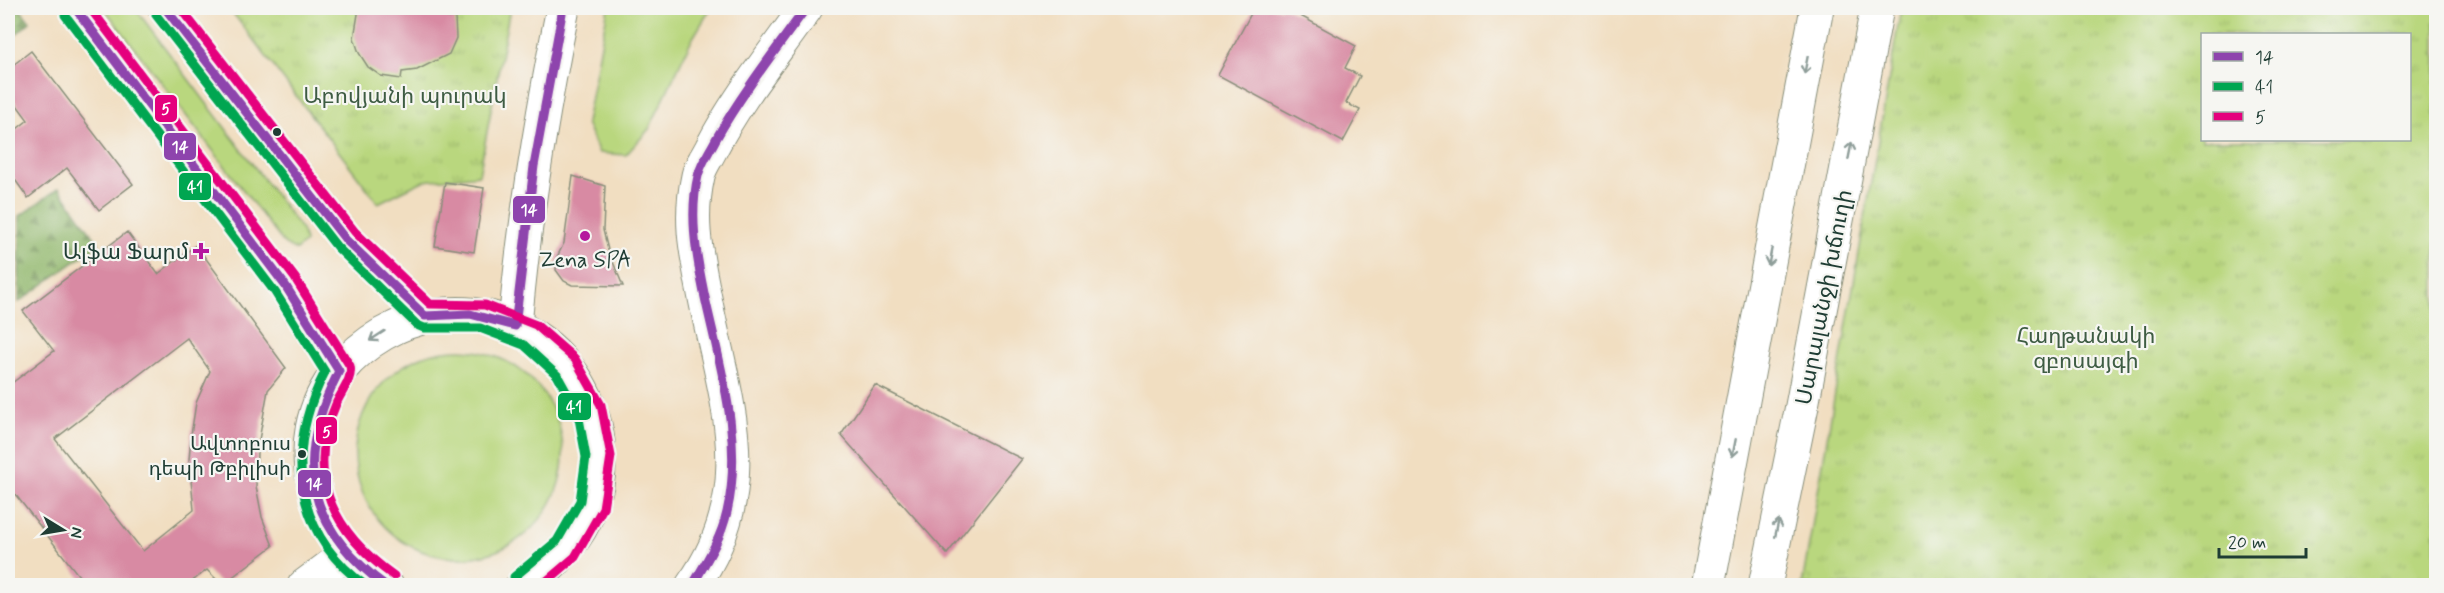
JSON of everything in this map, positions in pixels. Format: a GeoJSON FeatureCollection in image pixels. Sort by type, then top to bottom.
{"type":"FeatureCollection","features":[{"type":"Feature","properties":{"kind":"main road"},"geometry":{"type":"LineString","coordinates":[[75,8],[285,285],[339,371]]}},
{"type":"Feature","properties":{"kind":"main road"},"geometry":{"type":"LineString","coordinates":[[165,8],[346,240],[425,316]]}},
{"type":"Feature","properties":{"kind":"main road"},"geometry":{"type":"LineString","coordinates":[[515,326],[520,266],[542,113],[563,8]]}},
{"type":"Feature","properties":{"kind":"main road"},"geometry":{"type":"LineString","coordinates":[[692,585],[706,567],[724,526],[732,491],[732,421],[692,234],[699,174],[728,116],[806,8]]}},
{"type":"Feature","properties":{"kind":"main road"},"geometry":{"type":"LineString","coordinates":[[1708,585],[1817,8]]}},
{"type":"Feature","properties":{"kind":"main road","name":"Սարալանջի խճուղի"},"geometry":{"type":"LineString","coordinates":[[1765,585],[1802,406],[1877,8]]}},
{"type":"Feature","properties":{"kind":"main road"},"geometry":{"type":"LineString","coordinates":[[387,585],[360,567],[347,554],[320,508],[315,491],[311,455],[314,429],[321,403],[339,371],[368,342],[386,331],[425,316],[470,314],[515,326],[549,347],[576,378],[593,415],[599,455],[594,496],[578,533],[552,565],[522,585]]}},
{"type":"Feature","properties":{"kind":"main road"},"geometry":{"type":"LineString","coordinates":[[304,585],[347,554]]}},
{"type":"Feature","properties":{"kind":"green space"},"geometry":{"type":"Polygon","coordinates":[[[8,8],[19,8],[30,22],[8,41],[8,8]]]}},
{"type":"Feature","properties":{"kind":"green space"},"geometry":{"type":"Polygon","coordinates":[[[104,8],[135,8],[302,230],[305,242],[296,250],[285,245],[104,8]]]}},
{"type":"Feature","properties":{"kind":"green space","name":"Աբովյանի պուրակ"},"geometry":{"type":"Polygon","coordinates":[[[229,8],[510,8],[479,175],[423,181],[378,203],[229,8]]]}},
{"type":"Feature","properties":{"kind":"green space"},"geometry":{"type":"Polygon","coordinates":[[[608,8],[711,8],[691,41],[649,129],[626,155],[599,153],[586,123],[608,8]]]}},
{"type":"Feature","properties":{"kind":"green space","name":"Հաղթանակի զբոսայգի"},"geometry":{"type":"Polygon","coordinates":[[[1901,8],[2436,8],[2436,585],[1802,585],[1901,8]]]}},
{"type":"Feature","properties":{"kind":"green space"},"geometry":{"type":"Polygon","coordinates":[[[59,188],[99,244],[19,302],[20,216],[59,188]]]}},
{"type":"Feature","properties":{"kind":"green space"},"geometry":{"type":"Polygon","coordinates":[[[449,350],[469,350],[489,354],[508,362],[533,380],[546,396],[555,414],[563,444],[559,484],[555,494],[546,512],[533,528],[517,541],[489,554],[469,558],[449,558],[429,554],[410,546],[393,535],[378,520],[359,484],[355,464],[355,444],[359,424],[367,405],[378,388],[393,373],[429,354],[449,350]]]}},
{"type":"Feature","properties":{"kind":"building"},"geometry":{"type":"Polygon","coordinates":[[[359,8],[445,8],[448,18],[455,17],[456,38],[449,54],[417,70],[402,72],[401,79],[381,76],[368,67],[359,53],[354,38],[359,8]]]}},
{"type":"Feature","properties":{"kind":"building"},"geometry":{"type":"Polygon","coordinates":[[[1254,8],[1286,8],[1356,46],[1345,68],[1360,76],[1346,103],[1360,110],[1343,142],[1218,75],[1254,8]]]}},
{"type":"Feature","properties":{"kind":"building"},"geometry":{"type":"Polygon","coordinates":[[[31,51],[133,184],[99,210],[67,168],[28,198],[8,170],[8,136],[28,120],[8,93],[8,69],[31,51]]]}},
{"type":"Feature","properties":{"kind":"building","name":"Zena SPA"},"geometry":{"type":"Polygon","coordinates":[[[573,176],[605,186],[603,230],[608,250],[623,286],[572,285],[564,281],[556,270],[557,257],[564,243],[573,176]]]}},
{"type":"Feature","properties":{"kind":"building"},"geometry":{"type":"Polygon","coordinates":[[[445,182],[484,188],[474,252],[435,246],[445,182]]]}},
{"type":"Feature","properties":{"kind":"building"},"geometry":{"type":"Polygon","coordinates":[[[127,232],[158,274],[196,245],[286,368],[268,390],[257,451],[256,486],[262,517],[273,546],[222,585],[207,570],[187,585],[86,585],[8,485],[8,386],[54,351],[23,311],[127,232]],[[187,338],[55,439],[143,551],[194,510],[189,460],[191,435],[196,403],[210,371],[187,338]]]}},
{"type":"Feature","properties":{"kind":"building"},"geometry":{"type":"Polygon","coordinates":[[[875,385],[1022,459],[947,554],[841,435],[875,385]]]}},
{"type":"Feature","properties":{"kind":"transit line","name":"14"},"geometry":{"type":"LineString","coordinates":[[75,8],[285,285],[339,371],[325,403],[316,433],[312,462],[315,489],[323,515],[338,539],[359,563],[386,586]]}},
{"type":"Feature","properties":{"kind":"transit line","name":"5"},"geometry":{"type":"LineString","coordinates":[[90,8],[295,278],[350,366],[348,381],[336,404],[327,430],[323,455],[324,479],[330,501],[341,522],[355,541],[394,576]]}},
{"type":"Feature","properties":{"kind":"transit line","name":"14"},"geometry":{"type":"LineString","coordinates":[[165,8],[346,240],[425,316],[470,314],[515,326],[534,166],[563,8]]}},
{"type":"Feature","properties":{"kind":"transit line","name":"5"},"geometry":{"type":"LineString","coordinates":[[180,8],[355,232],[430,304],[485,305],[536,325],[575,359],[601,405],[611,456],[603,508],[575,557],[541,586]]}},
{"type":"Feature","properties":{"kind":"transit line","name":"14"},"geometry":{"type":"LineString","coordinates":[[692,586],[721,532],[732,485],[733,457],[728,401],[696,249],[695,190],[701,166],[726,122],[806,8]]}},
{"type":"Feature","properties":{"kind":"transit line","name":"41"},"geometry":{"type":"LineString","coordinates":[[65,15],[275,292],[325,372],[312,401],[304,430],[301,459],[303,487],[310,515],[322,540],[341,564],[366,586]]}},
{"type":"Feature","properties":{"kind":"transit line","name":"41"},"geometry":{"type":"LineString","coordinates":[[156,15],[337,247],[417,325],[424,328],[480,328],[524,345],[557,375],[578,413],[586,457],[580,501],[557,541],[514,577]]}},
{"type":"Feature","properties":{"kind":"place","name":"Zena SPA"},"geometry":{"type":"Point","coordinates":[585,236]}},
{"type":"Feature","properties":{"kind":"place","name":"Ալֆա Ֆարմ"},"geometry":{"type":"Point","coordinates":[201,251]}},
{"type":"Feature","properties":{"kind":"place","name":"Ավտոբուս դեպի Թբիլիսի"},"geometry":{"type":"Point","coordinates":[302,454]}}]}
